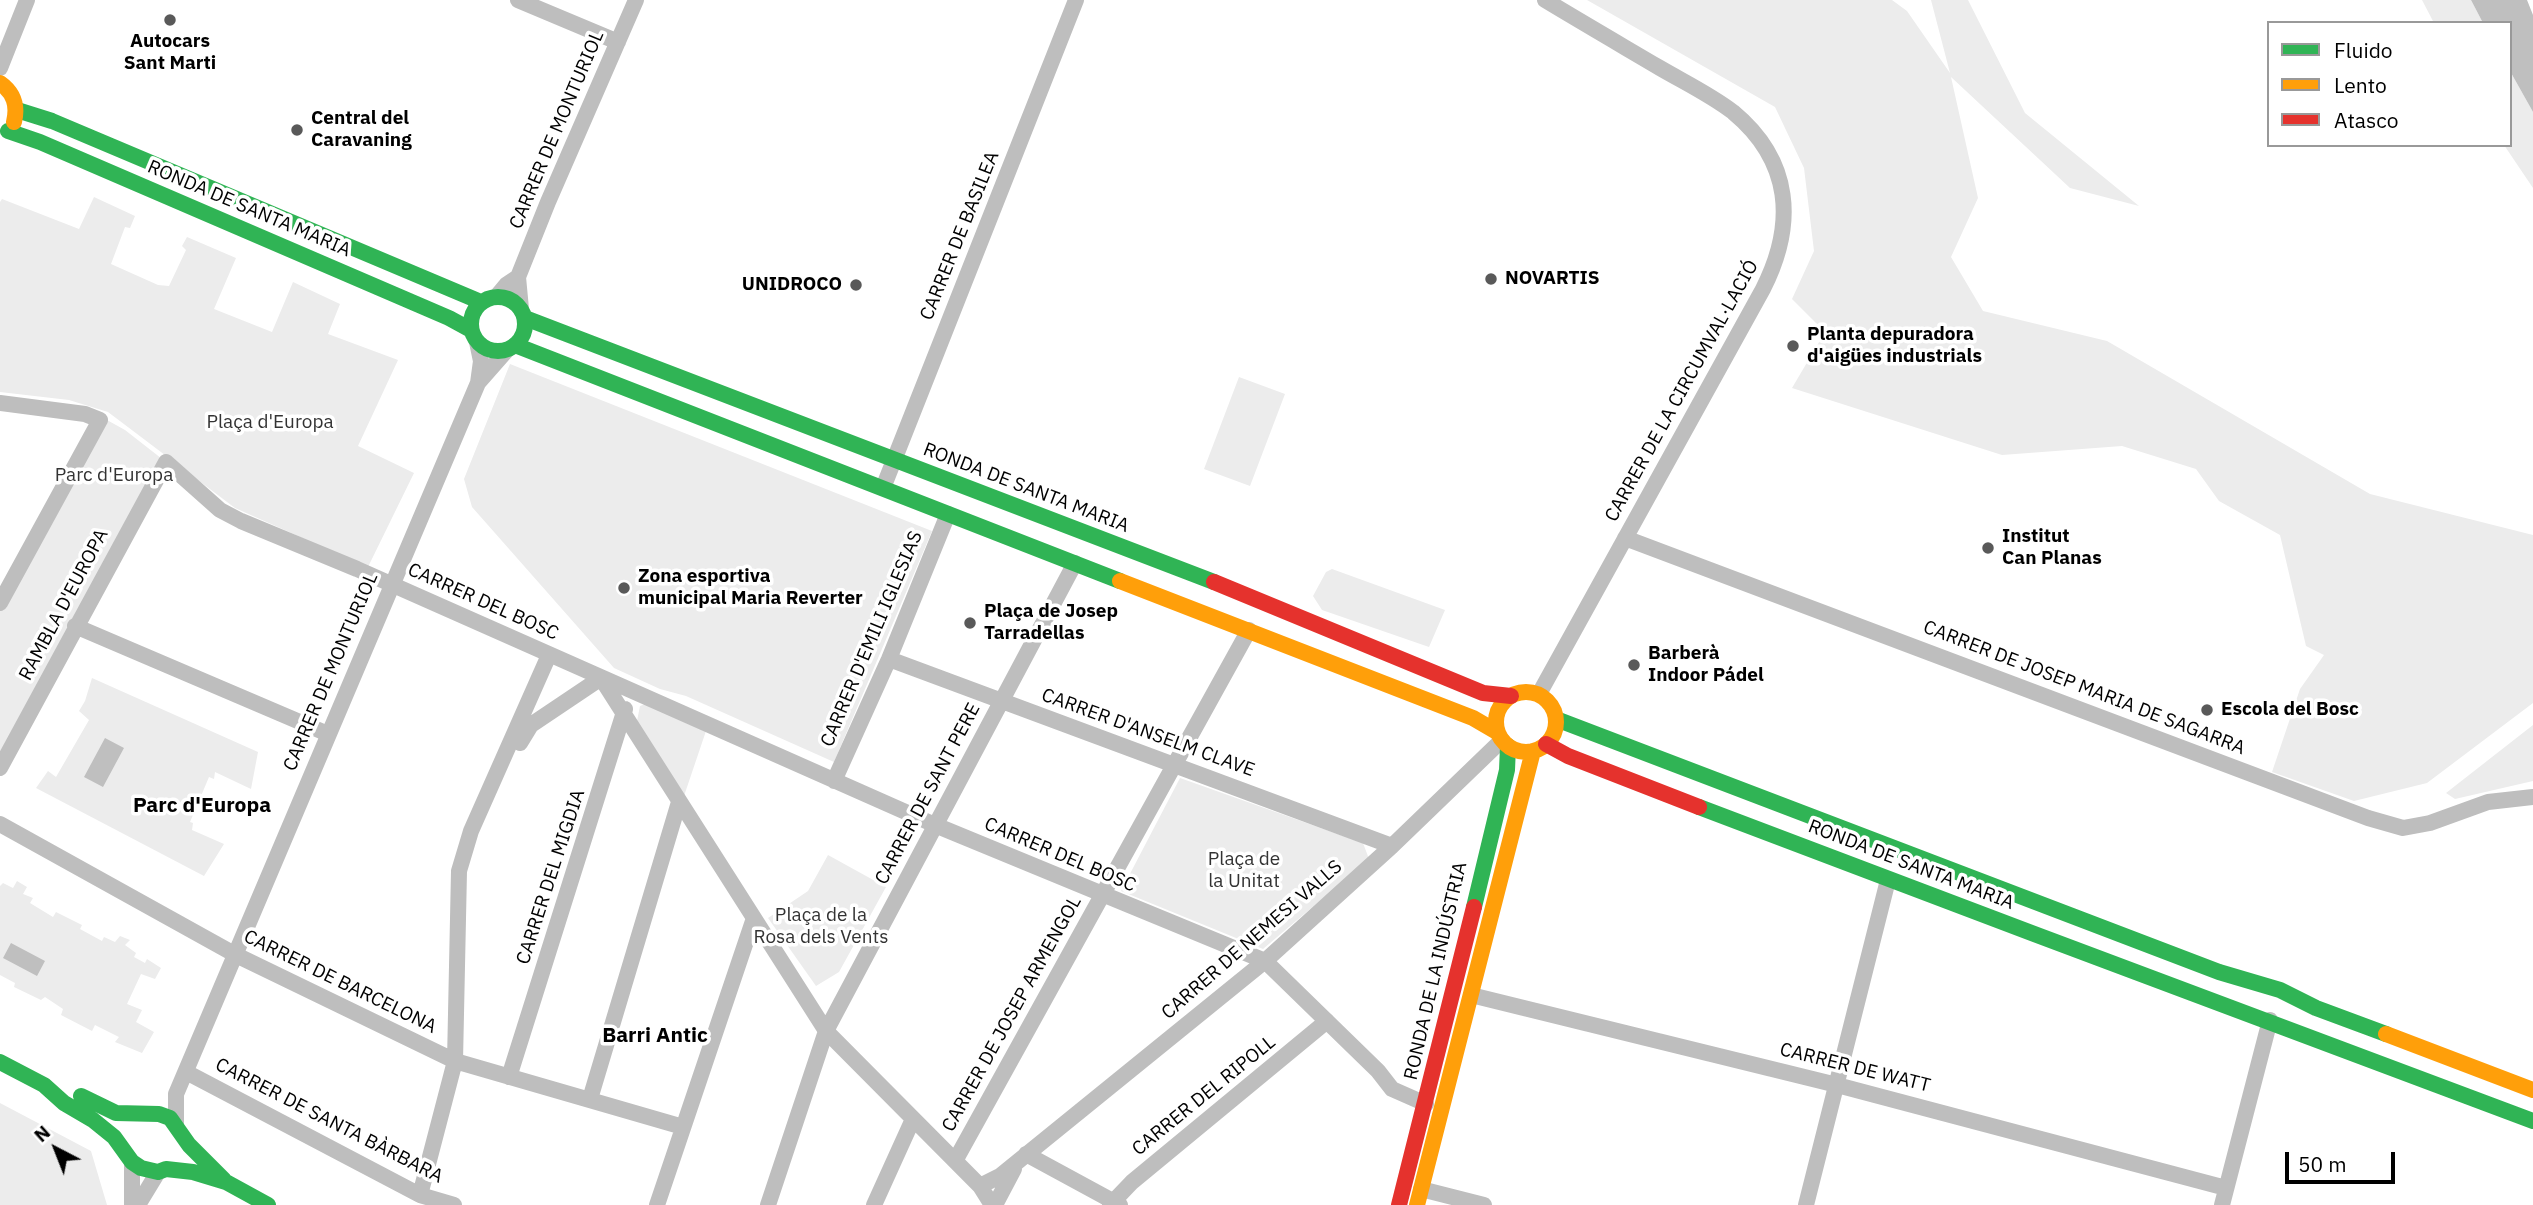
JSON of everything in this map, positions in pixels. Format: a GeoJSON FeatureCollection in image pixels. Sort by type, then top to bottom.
{"type":"FeatureCollection","features":[{"type":"Feature","properties":{"kind":"street"},"geometry":{"type":"LineString","coordinates":[[0,68],[27,0]]}},
{"type":"Feature","properties":{"kind":"street"},"geometry":{"type":"LineString","coordinates":[[518,0],[618,43]]}},
{"type":"Feature","properties":{"kind":"street","name":"CARRER DE MONTURIOL"},"geometry":{"type":"LineString","coordinates":[[523,314],[518,277],[636,0]]}},
{"type":"Feature","properties":{"kind":"street","name":"CARRER DE BASILEA"},"geometry":{"type":"LineString","coordinates":[[883,488],[1076,0]]}},
{"type":"Feature","properties":{"kind":"street","name":"CARRER DE LA CIRCUMVAL·LACIÓ"},"geometry":{"type":"LineString","coordinates":[[1539,694],[1776,265],[1784,234],[1784,198],[1780,179],[1761,141],[1733,112],[1545,0]]}},
{"type":"Feature","properties":{"kind":"street"},"geometry":{"type":"LineString","coordinates":[[0,83],[12,94],[16,110],[16,117],[4,134]]}},
{"type":"Feature","properties":{"kind":"street","name":"RONDA DE SANTA MARIA"},"geometry":{"type":"LineString","coordinates":[[16,110],[52,121],[489,300]]}},
{"type":"Feature","properties":{"kind":"street","name":"RONDA DE SANTA MARIA"},"geometry":{"type":"LineString","coordinates":[[4,134],[40,142],[438,313],[474,336]]}},
{"type":"Feature","properties":{"kind":"street","name":"CARRER DE MONTURIOL"},"geometry":{"type":"LineString","coordinates":[[489,300],[518,277]]}},
{"type":"Feature","properties":{"kind":"street"},"geometry":{"type":"LineString","coordinates":[[511,347],[522,337],[523,314],[511,300],[489,300],[473,313],[474,336],[489,350],[511,347],[1249,630],[1473,718],[1515,750],[1539,748],[1556,729],[1551,705],[1539,694],[1530,692],[1510,696],[1497,711],[1496,722],[1502,739]]}},
{"type":"Feature","properties":{"kind":"street","name":"RONDA DE SANTA MARIA"},"geometry":{"type":"LineString","coordinates":[[523,314],[1260,600],[1483,693],[1510,696]]}},
{"type":"Feature","properties":{"kind":"street","name":"CARRER DE MONTURIOL"},"geometry":{"type":"LineString","coordinates":[[179,1130],[176,1094],[478,383],[481,361],[474,336]]}},
{"type":"Feature","properties":{"kind":"street","name":"CARRER DE MONTURIOL"},"geometry":{"type":"LineString","coordinates":[[478,383],[511,347]]}},
{"type":"Feature","properties":{"kind":"street"},"geometry":{"type":"LineString","coordinates":[[0,404],[85,414],[100,420],[0,603]]}},
{"type":"Feature","properties":{"kind":"street","name":"CARRER DEL BOSC"},"geometry":{"type":"LineString","coordinates":[[166,462],[220,510],[241,521],[391,584],[935,825],[1265,961],[1378,1072],[1392,1090],[1426,1104]]}},
{"type":"Feature","properties":{"kind":"street","name":"RAMBLA D'EUROPA"},"geometry":{"type":"LineString","coordinates":[[0,768],[166,462]]}},
{"type":"Feature","properties":{"kind":"street","name":"CARRER D'EMILI IGLESIAS"},"geometry":{"type":"LineString","coordinates":[[834,781],[948,514]]}},
{"type":"Feature","properties":{"kind":"street","name":"CARRER DE JOSEP MARIA DE SAGARRA"},"geometry":{"type":"LineString","coordinates":[[1625,538],[2368,818],[2403,828],[2430,823],[2488,802],[2533,797]]}},
{"type":"Feature","properties":{"kind":"street","name":"CARRER DE SANT PERE"},"geometry":{"type":"LineString","coordinates":[[768,1205],[825,1031],[1075,563]]}},
{"type":"Feature","properties":{"kind":"street"},"geometry":{"type":"LineString","coordinates":[[75,626],[328,734]]}},
{"type":"Feature","properties":{"kind":"street","name":"CARRER DE JOSEP ARMENGOL"},"geometry":{"type":"LineString","coordinates":[[955,1161],[1249,630]]}},
{"type":"Feature","properties":{"kind":"street"},"geometry":{"type":"LineString","coordinates":[[420,1195],[455,1061],[459,871],[471,831],[550,655]]}},
{"type":"Feature","properties":{"kind":"street","name":"CARRER D'ANSELM CLAVE"},"geometry":{"type":"LineString","coordinates":[[888,659],[1392,846]]}},
{"type":"Feature","properties":{"kind":"street"},"geometry":{"type":"LineString","coordinates":[[486,799],[531,725],[601,678],[825,1031],[980,1186]]}},
{"type":"Feature","properties":{"kind":"street","name":"CARRER DEL MIGDIA"},"geometry":{"type":"LineString","coordinates":[[509,1077],[626,720],[625,689]]}},
{"type":"Feature","properties":{"kind":"street"},"geometry":{"type":"LineString","coordinates":[[626,720],[640,696]]}},
{"type":"Feature","properties":{"kind":"street","name":"RONDA DE SANTA MARIA"},"geometry":{"type":"LineString","coordinates":[[1556,719],[2219,972],[2277,990],[2316,1008],[2533,1090]]}},
{"type":"Feature","properties":{"kind":"street","name":"CARRER DE NEMESI VALLS"},"geometry":{"type":"LineString","coordinates":[[1022,1157],[993,1205],[980,1186],[1000,1176],[1022,1157],[1265,961],[1392,846],[1502,739]]}},
{"type":"Feature","properties":{"kind":"street","name":"RONDA DE LA INDÚSTRIA"},"geometry":{"type":"LineString","coordinates":[[1399,1205],[1507,769],[1502,739]]}},
{"type":"Feature","properties":{"kind":"street","name":"RONDA DE SANTA MARIA"},"geometry":{"type":"LineString","coordinates":[[1539,748],[1568,756],[1888,880],[2267,1019],[2533,1121]]}},
{"type":"Feature","properties":{"kind":"street","name":"RONDA DE LA INDÚSTRIA"},"geometry":{"type":"LineString","coordinates":[[1419,1197],[1539,748]]}},
{"type":"Feature","properties":{"kind":"street"},"geometry":{"type":"LineString","coordinates":[[590,1099],[679,802]]}},
{"type":"Feature","properties":{"kind":"street","name":"CARRER DE BARCELONA"},"geometry":{"type":"LineString","coordinates":[[0,824],[236,955],[455,1061],[683,1127]]}},
{"type":"Feature","properties":{"kind":"street"},"geometry":{"type":"LineString","coordinates":[[1806,1205],[1888,880]]}},
{"type":"Feature","properties":{"kind":"street"},"geometry":{"type":"LineString","coordinates":[[657,1205],[754,918]]}},
{"type":"Feature","properties":{"kind":"street"},"geometry":{"type":"LineString","coordinates":[[2277,990],[2289,1001],[2287,1011],[2280,1018],[2267,1019],[2258,1011],[2257,1001],[2262,992],[2277,990]]}},
{"type":"Feature","properties":{"kind":"street","name":"CARRER DE WATT"},"geometry":{"type":"LineString","coordinates":[[1471,995],[1837,1085],[2226,1188]]}},
{"type":"Feature","properties":{"kind":"street"},"geometry":{"type":"LineString","coordinates":[[2222,1205],[2267,1019]]}},
{"type":"Feature","properties":{"kind":"street","name":"CARRER DEL RIPOLL"},"geometry":{"type":"LineString","coordinates":[[1115,1204],[1132,1182],[1327,1021]]}},
{"type":"Feature","properties":{"kind":"street"},"geometry":{"type":"LineString","coordinates":[[0,1062],[44,1085],[64,1103],[100,1125],[141,1168],[194,1172],[226,1182],[268,1205]]}},
{"type":"Feature","properties":{"kind":"street","name":"CARRER DE SANTA BÀRBARA"},"geometry":{"type":"LineString","coordinates":[[186,1072],[420,1195],[454,1205]]}},
{"type":"Feature","properties":{"kind":"street"},"geometry":{"type":"LineString","coordinates":[[44,1085],[73,1091],[108,1110],[162,1115],[226,1182]]}},
{"type":"Feature","properties":{"kind":"street","name":"CARRER DE MONTURIOL"},"geometry":{"type":"LineString","coordinates":[[145,1115],[176,1094]]}},
{"type":"Feature","properties":{"kind":"street"},"geometry":{"type":"LineString","coordinates":[[132,1205],[127,1129],[145,1115]]}},
{"type":"Feature","properties":{"kind":"street"},"geometry":{"type":"LineString","coordinates":[[874,1205],[913,1119]]}},
{"type":"Feature","properties":{"kind":"street"},"geometry":{"type":"LineString","coordinates":[[138,1205],[162,1171],[173,1165],[181,1153],[179,1130]]}},
{"type":"Feature","properties":{"kind":"street"},"geometry":{"type":"LineString","coordinates":[[1022,1157],[1115,1204]]}},
{"type":"Feature","properties":{"kind":"street"},"geometry":{"type":"LineString","coordinates":[[1419,1197],[1484,1205]]}},
{"type":"Feature","properties":{"kind":"green space"},"geometry":{"type":"Polygon","coordinates":[[[1587,0],[1892,0],[1907,11],[1950,73],[1931,0],[1968,0],[2025,113],[2139,206],[2070,188],[1951,77],[1978,198],[1951,257],[1983,311],[2107,341],[2370,494],[2533,535],[2533,703],[2427,783],[2354,801],[2272,772],[2300,689],[2324,655],[2306,646],[2280,535],[2219,501],[2196,469],[2122,446],[2002,455],[1792,388],[1825,332],[1792,299],[1814,251],[1804,168],[1775,107],[1587,0]]]}},
{"type":"Feature","properties":{"kind":"green space"},"geometry":{"type":"Polygon","coordinates":[[[2422,0],[2471,0],[2482,21],[2433,21],[2422,0]]]}},
{"type":"Feature","properties":{"kind":"green space"},"geometry":{"type":"Polygon","coordinates":[[[2512,75],[2533,112],[2533,188],[2505,147],[2512,147],[2512,75]]]}},
{"type":"Feature","properties":{"kind":"green space","name":"Plaça d'Europa"},"geometry":{"type":"Polygon","coordinates":[[[94,197],[135,216],[130,228],[125,227],[111,264],[158,285],[169,286],[186,250],[182,246],[187,237],[236,258],[214,309],[272,332],[293,282],[340,304],[328,334],[398,360],[358,446],[414,473],[368,567],[235,508],[108,412],[69,400],[0,392],[0,202],[2,199],[79,229],[94,197]]]}},
{"type":"Feature","properties":{"kind":"green space"},"geometry":{"type":"Polygon","coordinates":[[[510,364],[932,531],[834,762],[686,696],[660,689],[614,668],[472,507],[464,479],[510,364]]]}},
{"type":"Feature","properties":{"kind":"green space"},"geometry":{"type":"Polygon","coordinates":[[[1239,377],[1285,394],[1250,486],[1204,469],[1239,377]]]}},
{"type":"Feature","properties":{"kind":"green space","name":"Parc d'Europa"},"geometry":{"type":"Polygon","coordinates":[[[107,420],[125,430],[166,462],[0,768],[0,603],[107,420]]]}},
{"type":"Feature","properties":{"kind":"green space"},"geometry":{"type":"Polygon","coordinates":[[[1332,569],[1445,610],[1429,647],[1322,610],[1313,596],[1326,572],[1332,569]]]}},
{"type":"Feature","properties":{"kind":"green space","name":"Parc d'Europa"},"geometry":{"type":"Polygon","coordinates":[[[92,678],[258,752],[251,789],[215,772],[214,779],[209,777],[190,822],[193,823],[192,830],[224,844],[204,876],[36,788],[48,771],[56,777],[89,720],[79,711],[92,678]]]}},
{"type":"Feature","properties":{"kind":"green space"},"geometry":{"type":"Polygon","coordinates":[[[648,703],[706,731],[684,796],[637,721],[640,706],[648,703]]]}},
{"type":"Feature","properties":{"kind":"green space"},"geometry":{"type":"Polygon","coordinates":[[[2533,725],[2533,781],[2455,799],[2446,793],[2533,725]]]}},
{"type":"Feature","properties":{"kind":"green space","name":"Plaça de la Unitat"},"geometry":{"type":"Polygon","coordinates":[[[1180,778],[1363,843],[1369,859],[1263,949],[1121,891],[1180,778]]]}},
{"type":"Feature","properties":{"kind":"green space","name":"Plaça de la Rosa dels Vents"},"geometry":{"type":"Polygon","coordinates":[[[828,855],[886,887],[839,972],[816,986],[768,918],[808,891],[828,855]]]}},
{"type":"Feature","properties":{"kind":"green space"},"geometry":{"type":"Polygon","coordinates":[[[17,881],[27,887],[23,894],[33,898],[30,903],[53,917],[56,912],[82,925],[80,929],[102,941],[104,937],[115,942],[120,936],[130,940],[125,945],[136,953],[134,957],[145,963],[147,959],[161,968],[155,979],[141,974],[127,1004],[142,1010],[136,1022],[154,1032],[142,1053],[115,1042],[119,1037],[95,1025],[92,1031],[61,1015],[63,1009],[45,997],[41,1000],[14,987],[15,983],[0,975],[0,886],[3,883],[13,888],[17,881]]]}},
{"type":"Feature","properties":{"kind":"green space"},"geometry":{"type":"Polygon","coordinates":[[[0,1103],[91,1151],[107,1205],[0,1205],[0,1103]]]}},
{"type":"Feature","properties":{"kind":"shaded area"},"geometry":{"type":"Polygon","coordinates":[[[2471,0],[2527,0],[2533,15],[2533,112],[2512,75],[2512,21],[2482,21],[2471,0]]]}},
{"type":"Feature","properties":{"kind":"shaded area"},"geometry":{"type":"Polygon","coordinates":[[[105,738],[124,748],[103,787],[84,777],[105,738]]]}},
{"type":"Feature","properties":{"kind":"shaded area"},"geometry":{"type":"Polygon","coordinates":[[[11,943],[45,961],[37,976],[3,958],[11,943]]]}},
{"type":"Feature","properties":{"kind":"traffic: fast"},"geometry":{"type":"LineString","coordinates":[[17,110],[52,121],[481,302]]}},
{"type":"Feature","properties":{"kind":"traffic: fast"},"geometry":{"type":"LineString","coordinates":[[8,131],[40,142],[449,318],[471,330]]}},
{"type":"Feature","properties":{"kind":"traffic: fast"},"geometry":{"type":"LineString","coordinates":[[498,297],[517,305],[525,324],[517,343],[498,351],[479,343],[471,324],[479,305],[498,297]]}},
{"type":"Feature","properties":{"kind":"traffic: fast"},"geometry":{"type":"LineString","coordinates":[[525,318],[1214,582]]}},
{"type":"Feature","properties":{"kind":"traffic: fast"},"geometry":{"type":"LineString","coordinates":[[515,345],[1120,581]]}},
{"type":"Feature","properties":{"kind":"traffic: fast"},"geometry":{"type":"LineString","coordinates":[[1556,719],[2219,972],[2280,990],[2316,1008],[2386,1034]]}},
{"type":"Feature","properties":{"kind":"traffic: fast"},"geometry":{"type":"LineString","coordinates":[[1474,907],[1507,770],[1508,746]]}},
{"type":"Feature","properties":{"kind":"traffic: fast"},"geometry":{"type":"LineString","coordinates":[[1699,807],[2533,1121]]}},
{"type":"Feature","properties":{"kind":"traffic: fast"},"geometry":{"type":"LineString","coordinates":[[0,1062],[44,1085],[64,1103],[93,1120],[114,1137],[132,1162],[141,1168],[158,1172],[166,1169],[193,1172],[226,1182],[268,1205]]}},
{"type":"Feature","properties":{"kind":"traffic: fast"},"geometry":{"type":"LineString","coordinates":[[81,1096],[116,1113],[159,1114],[170,1118],[189,1145],[224,1180]]}},
{"type":"Feature","properties":{"kind":"traffic: slow"},"geometry":{"type":"LineString","coordinates":[[0,83],[14,100],[14,122]]}},
{"type":"Feature","properties":{"kind":"traffic: slow"},"geometry":{"type":"LineString","coordinates":[[1120,581],[1473,718],[1497,732]]}},
{"type":"Feature","properties":{"kind":"traffic: slow"},"geometry":{"type":"LineString","coordinates":[[1520,692],[1532,692],[1551,705],[1556,722],[1554,734],[1543,747],[1532,752],[1520,752],[1501,739],[1496,728],[1496,716],[1509,697],[1520,692]]}},
{"type":"Feature","properties":{"kind":"traffic: slow"},"geometry":{"type":"LineString","coordinates":[[1417,1205],[1533,751]]}},
{"type":"Feature","properties":{"kind":"traffic: slow"},"geometry":{"type":"LineString","coordinates":[[2386,1034],[2533,1090]]}},
{"type":"Feature","properties":{"kind":"traffic: jam"},"geometry":{"type":"LineString","coordinates":[[1214,582],[1483,693],[1511,696]]}},
{"type":"Feature","properties":{"kind":"traffic: jam"},"geometry":{"type":"LineString","coordinates":[[1546,744],[1568,756],[1699,807]]}},
{"type":"Feature","properties":{"kind":"traffic: jam"},"geometry":{"type":"LineString","coordinates":[[1399,1205],[1474,907]]}},
{"type":"Feature","properties":{"kind":"place","name":"Autocars Sant Marti"},"geometry":{"type":"Point","coordinates":[170,20]}},
{"type":"Feature","properties":{"kind":"place","name":"Central del Caravaning"},"geometry":{"type":"Point","coordinates":[297,130]}},
{"type":"Feature","properties":{"kind":"place","name":"NOVARTIS"},"geometry":{"type":"Point","coordinates":[1491,279]}},
{"type":"Feature","properties":{"kind":"place","name":"UNIDROCO"},"geometry":{"type":"Point","coordinates":[856,285]}},
{"type":"Feature","properties":{"kind":"place","name":"Planta depuradora d'aigües industrials"},"geometry":{"type":"Point","coordinates":[1793,346]}},
{"type":"Feature","properties":{"kind":"place","name":"Institut Can Planas"},"geometry":{"type":"Point","coordinates":[1988,548]}},
{"type":"Feature","properties":{"kind":"place","name":"Zona esportiva municipal Maria Reverter"},"geometry":{"type":"Point","coordinates":[624,588]}},
{"type":"Feature","properties":{"kind":"place","name":"Plaça de Josep Tarradellas"},"geometry":{"type":"Point","coordinates":[970,623]}},
{"type":"Feature","properties":{"kind":"place","name":"Barberà Indoor Pádel"},"geometry":{"type":"Point","coordinates":[1634,665]}},
{"type":"Feature","properties":{"kind":"place","name":"Escola del Bosc"},"geometry":{"type":"Point","coordinates":[2207,710]}},
{"type":"Feature","properties":{"kind":"district","name":"Parc d'Europa"},"geometry":{"type":"Point","coordinates":[202,806]}},
{"type":"Feature","properties":{"kind":"district","name":"Barri Antic"},"geometry":{"type":"Point","coordinates":[655,1036]}}]}
